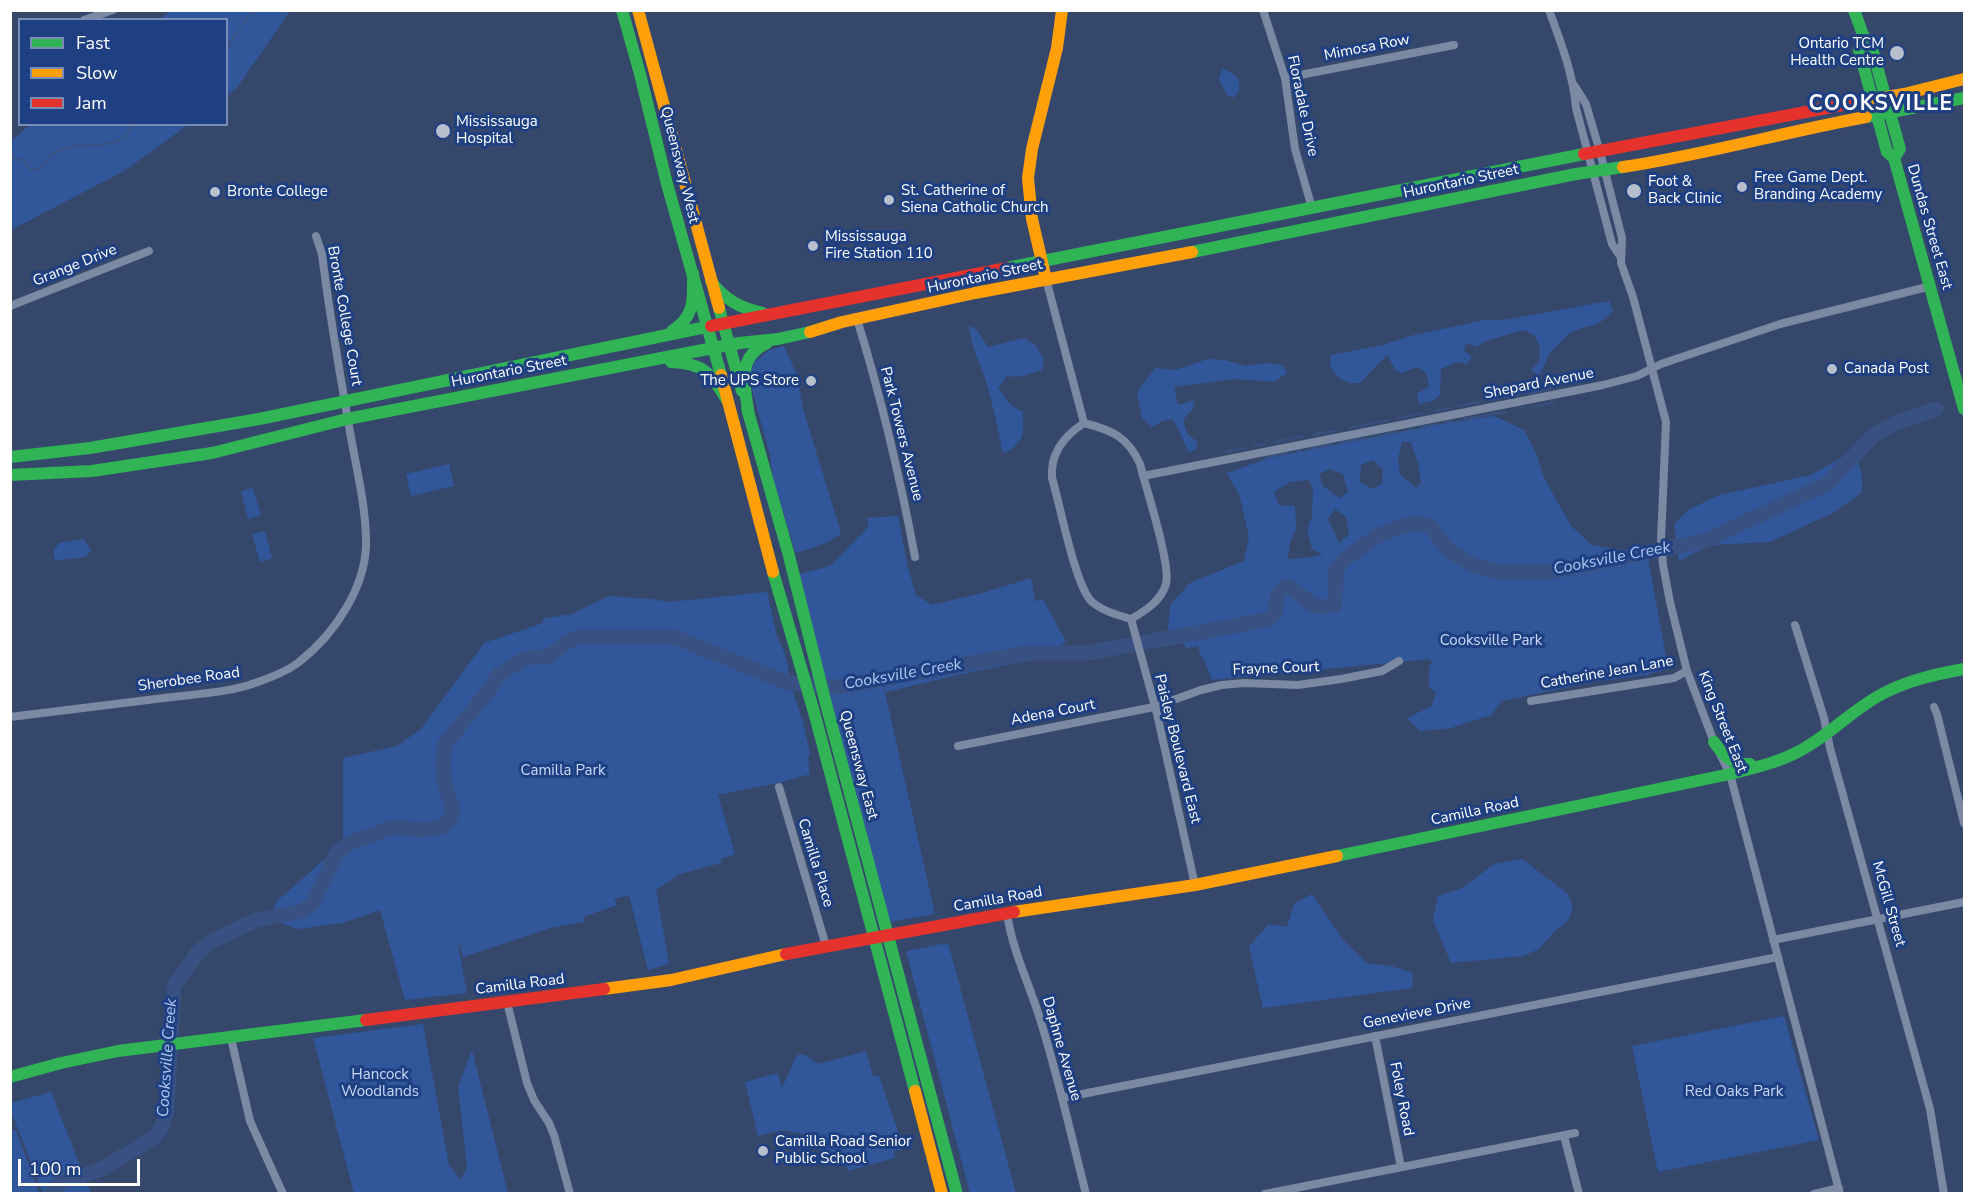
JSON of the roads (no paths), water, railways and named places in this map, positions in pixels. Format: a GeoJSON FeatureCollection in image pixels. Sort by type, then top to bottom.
{"type":"FeatureCollection","features":[{"type":"Feature","properties":{"kind":"main road","name":"Queensway West"},"geometry":{"type":"LineString","coordinates":[[622,10],[667,184],[714,348]]}},
{"type":"Feature","properties":{"kind":"main road","name":"Queensway West"},"geometry":{"type":"LineString","coordinates":[[638,10],[729,345]]}},
{"type":"Feature","properties":{"kind":"main road"},"geometry":{"type":"LineString","coordinates":[[1046,279],[1032,219],[1028,178],[1032,149],[1057,48],[1062,10]]}},
{"type":"Feature","properties":{"kind":"main road"},"geometry":{"type":"LineString","coordinates":[[1854,10],[1863,35]]}},
{"type":"Feature","properties":{"kind":"main road","name":"Dundas Street East"},"geometry":{"type":"LineString","coordinates":[[1863,35],[1872,45],[1900,149],[1894,158]]}},
{"type":"Feature","properties":{"kind":"main road","name":"Dundas Street East"},"geometry":{"type":"LineString","coordinates":[[1863,35],[1859,50],[1872,100],[1887,152],[1894,158],[1961,384],[1965,409]]}},
{"type":"Feature","properties":{"kind":"main road","name":"Hurontario Street"},"geometry":{"type":"LineString","coordinates":[[10,457],[90,448],[259,419],[724,323],[1702,131],[1886,98],[1965,79]]}},
{"type":"Feature","properties":{"kind":"main road","name":"Hurontario Street"},"geometry":{"type":"LineString","coordinates":[[10,475],[92,471],[202,454],[257,443],[347,419],[505,387],[729,345],[781,339],[826,329],[842,322],[1046,279],[1599,171],[1676,159],[1792,131],[1965,98]]}},
{"type":"Feature","properties":{"kind":"main road"},"geometry":{"type":"LineString","coordinates":[[662,336],[683,325],[689,317],[692,308],[693,273]]}},
{"type":"Feature","properties":{"kind":"main road"},"geometry":{"type":"LineString","coordinates":[[711,281],[721,295],[733,305],[771,315]]}},
{"type":"Feature","properties":{"kind":"main road"},"geometry":{"type":"LineString","coordinates":[[749,416],[743,375],[748,360],[759,345],[781,339]]}},
{"type":"Feature","properties":{"kind":"main road","name":"Queensway East"},"geometry":{"type":"LineString","coordinates":[[729,345],[788,552],[826,704],[957,1194]]}},
{"type":"Feature","properties":{"kind":"main road","name":"Queensway East"},"geometry":{"type":"LineString","coordinates":[[714,348],[814,712],[942,1194]]}},
{"type":"Feature","properties":{"kind":"main road"},"geometry":{"type":"LineString","coordinates":[[651,361],[686,362],[699,365],[712,376],[727,400]]}},
{"type":"Feature","properties":{"kind":"main road","name":"Camilla Road"},"geometry":{"type":"LineString","coordinates":[[10,1077],[117,1051],[671,980],[745,962],[874,937],[1007,913],[1195,885],[1730,774],[1778,760],[1799,751],[1866,703],[1886,692],[1918,679],[1965,669]]}},
{"type":"Feature","properties":{"kind":"main road"},"geometry":{"type":"LineString","coordinates":[[1714,742],[1728,761],[1737,765],[1778,760]]}},
{"type":"Feature","properties":{"kind":"street"},"geometry":{"type":"LineString","coordinates":[[90,18],[114,10]]}},
{"type":"Feature","properties":{"kind":"street","name":"Floradale Drive"},"geometry":{"type":"LineString","coordinates":[[1263,10],[1285,78],[1295,148],[1312,208]]}},
{"type":"Feature","properties":{"kind":"street","name":"King Street East"},"geometry":{"type":"LineString","coordinates":[[1549,10],[1564,48],[1574,85],[1586,104],[1594,153],[1622,238],[1620,256],[1666,422],[1661,540],[1670,602],[1687,671],[1714,742],[1730,774],[1839,1191]]}},
{"type":"Feature","properties":{"kind":"street","name":"Mimosa Row"},"geometry":{"type":"LineString","coordinates":[[1285,78],[1454,45]]}},
{"type":"Feature","properties":{"kind":"street","name":"Bronte College Court"},"geometry":{"type":"LineString","coordinates":[[316,236],[322,255],[345,400]]}},
{"type":"Feature","properties":{"kind":"street","name":"Grange Drive"},"geometry":{"type":"LineString","coordinates":[[10,306],[149,251]]}},
{"type":"Feature","properties":{"kind":"street"},"geometry":{"type":"LineString","coordinates":[[1046,279],[1084,423]]}},
{"type":"Feature","properties":{"kind":"street","name":"Shepard Avenue"},"geometry":{"type":"LineString","coordinates":[[1143,476],[1603,385],[1637,376],[1665,363],[1780,324],[1931,286]]}},
{"type":"Feature","properties":{"kind":"street","name":"Park Towers Avenue"},"geometry":{"type":"LineString","coordinates":[[857,319],[888,431],[915,557]]}},
{"type":"Feature","properties":{"kind":"street","name":"Sherobee Road"},"geometry":{"type":"LineString","coordinates":[[10,717],[231,689],[257,683],[298,663],[336,624],[352,596],[364,559],[366,538],[363,510],[345,400]]}},
{"type":"Feature","properties":{"kind":"street"},"geometry":{"type":"LineString","coordinates":[[1084,423],[1113,432],[1124,439],[1135,453],[1167,571],[1166,583],[1160,597],[1132,623],[1104,610],[1085,594],[1052,478],[1051,468],[1057,449],[1071,432],[1084,423]]}},
{"type":"Feature","properties":{"kind":"street","name":"Paisley Boulevard East"},"geometry":{"type":"LineString","coordinates":[[1132,623],[1195,885]]}},
{"type":"Feature","properties":{"kind":"street","name":"McGill Street"},"geometry":{"type":"LineString","coordinates":[[1795,625],[1824,718],[1930,1109],[1944,1194]]}},
{"type":"Feature","properties":{"kind":"street","name":"Frayne Court"},"geometry":{"type":"LineString","coordinates":[[1154,707],[1222,685],[1244,683],[1298,685],[1382,670],[1399,661]]}},
{"type":"Feature","properties":{"kind":"street","name":"Catherine Jean Lane"},"geometry":{"type":"LineString","coordinates":[[1531,701],[1674,678],[1687,671]]}},
{"type":"Feature","properties":{"kind":"street"},"geometry":{"type":"LineString","coordinates":[[1934,706],[1965,823]]}},
{"type":"Feature","properties":{"kind":"street","name":"Adena Court"},"geometry":{"type":"LineString","coordinates":[[958,746],[1154,707]]}},
{"type":"Feature","properties":{"kind":"street","name":"Camilla Place"},"geometry":{"type":"LineString","coordinates":[[779,787],[826,946]]}},
{"type":"Feature","properties":{"kind":"street"},"geometry":{"type":"LineString","coordinates":[[1773,940],[1965,902]]}},
{"type":"Feature","properties":{"kind":"street","name":"Daphne Avenue"},"geometry":{"type":"LineString","coordinates":[[1007,913],[1020,966],[1034,998],[1086,1194]]}},
{"type":"Feature","properties":{"kind":"street","name":"Genevieve Drive"},"geometry":{"type":"LineString","coordinates":[[1062,1098],[1778,957]]}},
{"type":"Feature","properties":{"kind":"street"},"geometry":{"type":"LineString","coordinates":[[507,1002],[527,1083],[554,1135],[570,1194]]}},
{"type":"Feature","properties":{"kind":"street","name":"Foley Road"},"geometry":{"type":"LineString","coordinates":[[1376,1035],[1401,1167]]}},
{"type":"Feature","properties":{"kind":"street"},"geometry":{"type":"LineString","coordinates":[[231,1038],[250,1121],[283,1194]]}},
{"type":"Feature","properties":{"kind":"street"},"geometry":{"type":"LineString","coordinates":[[1265,1194],[1575,1133]]}},
{"type":"Feature","properties":{"kind":"street"},"geometry":{"type":"LineString","coordinates":[[1564,1136],[1579,1194]]}},
{"type":"Feature","properties":{"kind":"street"},"geometry":{"type":"LineString","coordinates":[[1814,1194],[1839,1191]]}},
{"type":"Feature","properties":{"kind":"waterway"},"geometry":{"type":"LineString","coordinates":[[228,45],[253,10]]}},
{"type":"Feature","properties":{"kind":"waterway"},"geometry":{"type":"LineString","coordinates":[[10,163],[13,158],[22,160],[31,170],[40,168],[59,150],[110,143],[123,138],[132,126]]}},
{"type":"Feature","properties":{"kind":"waterway"},"geometry":{"type":"LineString","coordinates":[[1530,393],[1552,388]]}},
{"type":"Feature","properties":{"kind":"waterway"},"geometry":{"type":"LineString","coordinates":[[1489,400],[1520,394]]}},
{"type":"Feature","properties":{"kind":"waterway"},"geometry":{"type":"LineString","coordinates":[[1458,406],[1481,402]]}},
{"type":"Feature","properties":{"kind":"waterway"},"geometry":{"type":"LineString","coordinates":[[1533,407],[1555,402]]}},
{"type":"Feature","properties":{"kind":"waterway"},"geometry":{"type":"LineString","coordinates":[[1435,411],[1449,408]]}},
{"type":"Feature","properties":{"kind":"waterway","name":"Cooksville Creek"},"geometry":{"type":"LineString","coordinates":[[51,1194],[64,1179],[75,1178],[102,1169],[155,1137],[163,1125],[167,1108],[174,986],[198,952],[209,943],[256,920],[302,911],[313,903],[337,852],[352,842],[394,827],[418,830],[444,826],[453,810],[444,780],[445,744],[490,689],[498,675],[525,658],[549,656],[567,642],[579,637],[674,637],[788,683],[837,687],[1026,653],[1087,653],[1266,620],[1275,614],[1278,594],[1287,586],[1312,604],[1325,607],[1335,605],[1336,570],[1346,558],[1379,535],[1417,523],[1430,526],[1449,551],[1475,566],[1499,572],[1551,572],[1704,541],[1827,484],[1874,435],[1896,423],[1936,409]]}},
{"type":"Feature","properties":{"kind":"waterway"},"geometry":{"type":"LineString","coordinates":[[1464,419],[1506,412]]}},
{"type":"Feature","properties":{"kind":"waterway"},"geometry":{"type":"LineString","coordinates":[[1398,418],[1424,413]]}},
{"type":"Feature","properties":{"kind":"waterway"},"geometry":{"type":"LineString","coordinates":[[1349,428],[1388,420]]}},
{"type":"Feature","properties":{"kind":"waterway"},"geometry":{"type":"LineString","coordinates":[[1445,422],[1452,421]]}},
{"type":"Feature","properties":{"kind":"waterway"},"geometry":{"type":"LineString","coordinates":[[1422,427],[1437,424]]}},
{"type":"Feature","properties":{"kind":"waterway"},"geometry":{"type":"LineString","coordinates":[[1409,430],[1413,429]]}},
{"type":"Feature","properties":{"kind":"waterway"},"geometry":{"type":"LineString","coordinates":[[1314,434],[1335,431]]}},
{"type":"Feature","properties":{"kind":"waterway"},"geometry":{"type":"LineString","coordinates":[[1378,436],[1398,432]]}},
{"type":"Feature","properties":{"kind":"waterway"},"geometry":{"type":"LineString","coordinates":[[1275,442],[1304,436]]}},
{"type":"Feature","properties":{"kind":"waterway"},"geometry":{"type":"LineString","coordinates":[[1339,443],[1368,438]]}},
{"type":"Feature","properties":{"kind":"waterway"},"geometry":{"type":"LineString","coordinates":[[1254,446],[1265,444]]}},
{"type":"Feature","properties":{"kind":"waterway"},"geometry":{"type":"LineString","coordinates":[[1311,449],[1329,445]]}},
{"type":"Feature","properties":{"kind":"waterway"},"geometry":{"type":"LineString","coordinates":[[1226,452],[1246,448]]}},
{"type":"Feature","properties":{"kind":"waterway"},"geometry":{"type":"LineString","coordinates":[[1266,457],[1289,453]]}},
{"type":"Feature","properties":{"kind":"place","name":"Ontario TCM Health Centre"},"geometry":{"type":"Point","coordinates":[1897,53]}},
{"type":"Feature","properties":{"kind":"place","name":"Mississauga Hospital"},"geometry":{"type":"Point","coordinates":[443,131]}},
{"type":"Feature","properties":{"kind":"place","name":"Free Game Dept. Branding Academy"},"geometry":{"type":"Point","coordinates":[1742,187]}},
{"type":"Feature","properties":{"kind":"place","name":"Foot & Back Clinic"},"geometry":{"type":"Point","coordinates":[1634,191]}},
{"type":"Feature","properties":{"kind":"place","name":"Bronte College"},"geometry":{"type":"Point","coordinates":[215,192]}},
{"type":"Feature","properties":{"kind":"place","name":"St. Catherine of Siena Catholic Church"},"geometry":{"type":"Point","coordinates":[889,200]}},
{"type":"Feature","properties":{"kind":"place","name":"Mississauga Fire Station 110"},"geometry":{"type":"Point","coordinates":[813,246]}},
{"type":"Feature","properties":{"kind":"place","name":"Canada Post"},"geometry":{"type":"Point","coordinates":[1832,369]}},
{"type":"Feature","properties":{"kind":"place","name":"The UPS Store"},"geometry":{"type":"Point","coordinates":[811,381]}},
{"type":"Feature","properties":{"kind":"place","name":"Camilla Road Senior Public School"},"geometry":{"type":"Point","coordinates":[763,1151]}},
{"type":"Feature","properties":{"kind":"district","name":"COOKSVILLE"},"geometry":{"type":"Point","coordinates":[1881,105]}},
{"type":"Feature","properties":{"kind":"park label","name":"Cooksville Park"},"geometry":{"type":"Point","coordinates":[1491,641]}},
{"type":"Feature","properties":{"kind":"park label","name":"Camilla Park"},"geometry":{"type":"Point","coordinates":[563,771]}},
{"type":"Feature","properties":{"kind":"park label","name":"Hancock Woodlands"},"geometry":{"type":"Point","coordinates":[380,1084]}},
{"type":"Feature","properties":{"kind":"park label","name":"Red Oaks Park"},"geometry":{"type":"Point","coordinates":[1734,1092]}}]}
